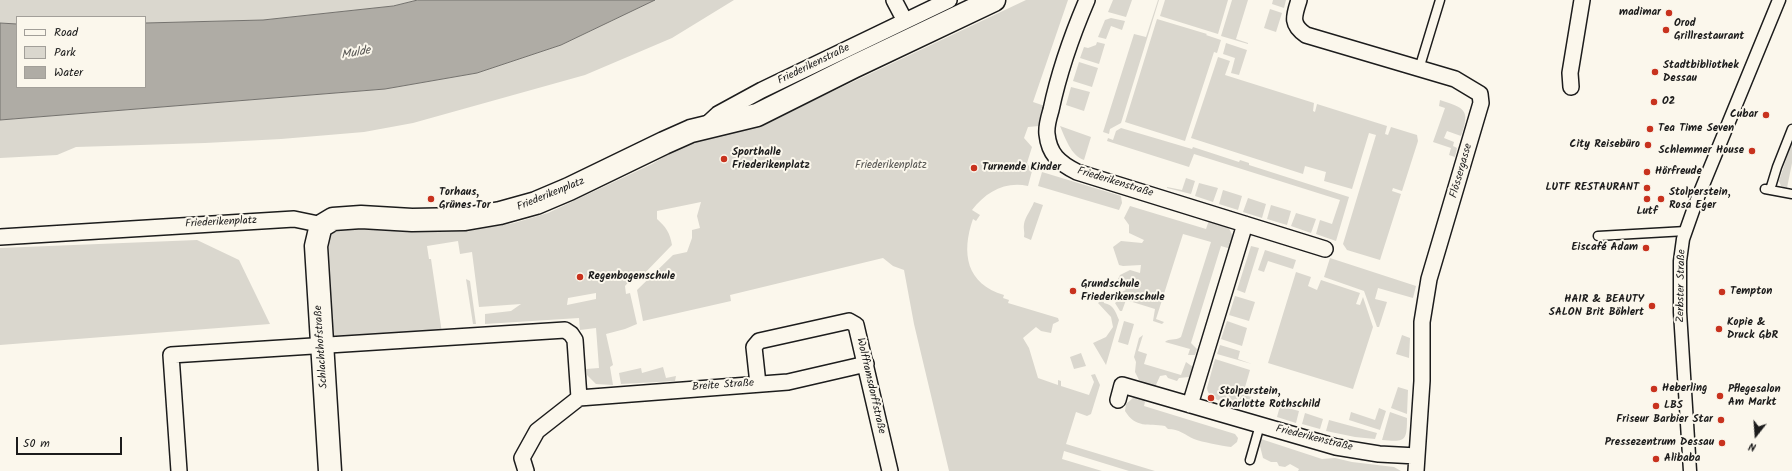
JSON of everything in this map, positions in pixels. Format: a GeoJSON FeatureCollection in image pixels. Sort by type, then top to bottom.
{"type":"FeatureCollection","features":[{"type":"Feature","properties":{"kind":"main road","name":"Friederikenplatz"},"geometry":{"type":"LineString","coordinates":[[323,225],[333,219],[348,217],[450,220],[482,217],[519,209],[564,192],[664,142],[705,127],[757,115],[853,67],[994,0]]}},
{"type":"Feature","properties":{"kind":"main road","name":"Schlachthofstraße"},"geometry":{"type":"LineString","coordinates":[[323,225],[317,237],[316,246],[330,471]]}},
{"type":"Feature","properties":{"kind":"street"},"geometry":{"type":"LineString","coordinates":[[894,0],[905,21]]}},
{"type":"Feature","properties":{"kind":"street","name":"Friederikenstraße"},"geometry":{"type":"LineString","coordinates":[[705,127],[718,114],[731,107],[949,0]]}},
{"type":"Feature","properties":{"kind":"street","name":"Friederikenstraße"},"geometry":{"type":"LineString","coordinates":[[1087,0],[1065,60],[1048,118],[1046,132],[1054,155],[1060,163],[1077,172],[1324,249]]}},
{"type":"Feature","properties":{"kind":"street","name":"Flössergasse"},"geometry":{"type":"LineString","coordinates":[[1299,0],[1294,23],[1298,30],[1306,35],[1455,80],[1472,88],[1480,94],[1482,103],[1429,279],[1423,308],[1422,381],[1416,464]]}},
{"type":"Feature","properties":{"kind":"street"},"geometry":{"type":"LineString","coordinates":[[1571,87],[1570,73],[1582,0]]}},
{"type":"Feature","properties":{"kind":"street","name":"Zerbster Straße"},"geometry":{"type":"LineString","coordinates":[[1690,471],[1680,297],[1680,261],[1683,239],[1696,202],[1779,0]]}},
{"type":"Feature","properties":{"kind":"street","name":"Friederikenplatz"},"geometry":{"type":"LineString","coordinates":[[0,237],[294,219],[323,225]]}},
{"type":"Feature","properties":{"kind":"street"},"geometry":{"type":"LineString","coordinates":[[1190,405],[1245,224]]}},
{"type":"Feature","properties":{"kind":"street","name":"Wolfframsdorffstraße"},"geometry":{"type":"LineString","coordinates":[[758,384],[754,347],[759,341],[849,321],[856,325],[890,471]]}},
{"type":"Feature","properties":{"kind":"street"},"geometry":{"type":"LineString","coordinates":[[179,471],[171,355],[322,347],[459,336],[565,330],[572,334],[575,340],[579,398],[537,431],[522,458],[526,471]]}},
{"type":"Feature","properties":{"kind":"street","name":"Breite Straße"},"geometry":{"type":"LineString","coordinates":[[579,398],[788,382],[866,364]]}},
{"type":"Feature","properties":{"kind":"street","name":"Friederikenstraße"},"geometry":{"type":"LineString","coordinates":[[1118,400],[1122,385],[1336,446],[1379,454],[1416,464]]}},
{"type":"Feature","properties":{"kind":"lane"},"geometry":{"type":"LineString","coordinates":[[1419,69],[1440,0]]}},
{"type":"Feature","properties":{"kind":"lane"},"geometry":{"type":"LineString","coordinates":[[1792,129],[1768,190],[1792,194]]}},
{"type":"Feature","properties":{"kind":"lane"},"geometry":{"type":"LineString","coordinates":[[1598,236],[1686,231]]}},
{"type":"Feature","properties":{"kind":"lane"},"geometry":{"type":"LineString","coordinates":[[1250,460],[1260,425]]}},
{"type":"Feature","properties":{"kind":"green space"},"geometry":{"type":"Polygon","coordinates":[[[0,0],[418,0],[393,6],[263,20],[146,23],[146,16],[16,16],[16,24],[0,23],[0,0]]]}},
{"type":"Feature","properties":{"kind":"green space"},"geometry":{"type":"Polygon","coordinates":[[[655,0],[734,0],[672,38],[585,75],[413,123],[364,132],[281,139],[205,143],[76,147],[57,155],[0,158],[0,120],[385,89],[477,73],[561,45],[655,0]]]}},
{"type":"Feature","properties":{"kind":"green space","name":"Friederikenplatz"},"geometry":{"type":"Polygon","coordinates":[[[1026,0],[1068,0],[1033,102],[1045,106],[1039,126],[1028,127],[1024,138],[1032,147],[1027,163],[1032,171],[1028,186],[1012,185],[997,189],[983,198],[972,210],[980,215],[976,221],[973,219],[969,232],[967,244],[970,266],[974,275],[981,283],[991,290],[1004,295],[1003,298],[1009,300],[1008,303],[1058,318],[1059,321],[1053,324],[1051,333],[1041,331],[1036,327],[1023,338],[1029,348],[1038,378],[1058,385],[1058,380],[1061,381],[1061,386],[1089,395],[1094,382],[1091,375],[1095,374],[1100,385],[1091,414],[1087,416],[1076,412],[1066,444],[1155,471],[1129,471],[1064,451],[1062,459],[1102,471],[949,471],[914,324],[904,270],[893,266],[883,258],[730,295],[731,301],[643,321],[637,290],[673,255],[687,252],[692,238],[692,230],[700,228],[697,216],[701,202],[657,211],[657,219],[667,230],[672,245],[640,278],[633,277],[625,286],[626,294],[630,293],[637,324],[606,334],[613,365],[610,367],[613,385],[596,384],[587,375],[586,369],[599,368],[596,328],[580,330],[579,318],[485,324],[485,314],[511,311],[521,304],[479,307],[472,252],[460,254],[458,241],[427,246],[429,259],[431,259],[442,333],[331,338],[325,258],[328,237],[335,230],[345,226],[468,225],[473,230],[514,223],[548,213],[652,164],[679,148],[692,143],[746,130],[770,121],[1026,0]],[[596,293],[568,298],[567,305],[596,299],[596,293]]]}},
{"type":"Feature","properties":{"kind":"green space"},"geometry":{"type":"Polygon","coordinates":[[[1113,0],[1132,0],[1126,17],[1108,12],[1113,0]]]}},
{"type":"Feature","properties":{"kind":"green space"},"geometry":{"type":"Polygon","coordinates":[[[1158,0],[1121,123],[1110,129],[1109,134],[1103,132],[1134,34],[1146,37],[1158,0]]]}},
{"type":"Feature","properties":{"kind":"green space"},"geometry":{"type":"Polygon","coordinates":[[[1165,0],[1228,0],[1218,34],[1160,16],[1165,0]]]}},
{"type":"Feature","properties":{"kind":"green space"},"geometry":{"type":"Polygon","coordinates":[[[1232,0],[1248,0],[1236,39],[1248,44],[1221,36],[1232,0]]]}},
{"type":"Feature","properties":{"kind":"green space"},"geometry":{"type":"Polygon","coordinates":[[[1273,0],[1286,0],[1284,8],[1272,4],[1273,0]]]}},
{"type":"Feature","properties":{"kind":"green space"},"geometry":{"type":"Polygon","coordinates":[[[1270,9],[1282,13],[1276,32],[1264,28],[1270,9]]]}},
{"type":"Feature","properties":{"kind":"green space"},"geometry":{"type":"Polygon","coordinates":[[[1111,18],[1125,21],[1122,30],[1111,26],[1106,39],[1098,37],[1105,20],[1111,18]]]}},
{"type":"Feature","properties":{"kind":"green space"},"geometry":{"type":"Polygon","coordinates":[[[1157,19],[1207,34],[1206,35],[1221,40],[1217,53],[1214,52],[1185,141],[1125,122],[1157,19]]]}},
{"type":"Feature","properties":{"kind":"green space"},"geometry":{"type":"Polygon","coordinates":[[[1097,42],[1105,44],[1099,64],[1080,58],[1084,47],[1088,48],[1096,45],[1097,42]]]}},
{"type":"Feature","properties":{"kind":"green space"},"geometry":{"type":"Polygon","coordinates":[[[1226,43],[1247,50],[1239,75],[1231,73],[1235,58],[1223,54],[1226,43]]]}},
{"type":"Feature","properties":{"kind":"green space"},"geometry":{"type":"Polygon","coordinates":[[[1218,57],[1230,61],[1225,75],[1314,103],[1313,111],[1315,112],[1317,104],[1387,126],[1385,134],[1388,135],[1391,127],[1417,135],[1418,141],[1402,191],[1393,188],[1392,191],[1401,194],[1380,260],[1347,250],[1343,244],[1376,135],[1369,133],[1352,189],[1324,181],[1326,172],[1305,166],[1303,174],[1191,138],[1218,57]]]}},
{"type":"Feature","properties":{"kind":"green space"},"geometry":{"type":"Polygon","coordinates":[[[1079,62],[1098,68],[1092,87],[1073,81],[1079,62]]]}},
{"type":"Feature","properties":{"kind":"green space"},"geometry":{"type":"Polygon","coordinates":[[[1071,87],[1090,92],[1084,111],[1066,105],[1071,87]]]}},
{"type":"Feature","properties":{"kind":"green space"},"geometry":{"type":"Polygon","coordinates":[[[1440,100],[1460,108],[1465,115],[1464,127],[1461,136],[1447,131],[1444,138],[1454,142],[1453,146],[1457,148],[1455,157],[1449,155],[1451,148],[1433,142],[1445,108],[1439,106],[1440,100]]]}},
{"type":"Feature","properties":{"kind":"green space"},"geometry":{"type":"Polygon","coordinates":[[[1060,126],[1091,137],[1084,160],[1075,155],[1066,141],[1060,126]]]}},
{"type":"Feature","properties":{"kind":"green space"},"geometry":{"type":"Polygon","coordinates":[[[1121,128],[1192,149],[1193,147],[1239,162],[1240,160],[1249,163],[1249,165],[1349,197],[1336,241],[1316,234],[1320,220],[1332,224],[1340,200],[1194,154],[1189,167],[1107,141],[1108,138],[1113,140],[1116,131],[1121,128]]]}},
{"type":"Feature","properties":{"kind":"green space"},"geometry":{"type":"Polygon","coordinates":[[[1792,141],[1792,163],[1787,188],[1781,186],[1779,181],[1792,141]]]}},
{"type":"Feature","properties":{"kind":"green space"},"geometry":{"type":"Polygon","coordinates":[[[1042,172],[1121,196],[1122,203],[1119,210],[1038,186],[1042,172]]]}},
{"type":"Feature","properties":{"kind":"green space"},"geometry":{"type":"Polygon","coordinates":[[[1186,178],[1195,181],[1191,194],[1167,188],[1182,190],[1186,178]]]}},
{"type":"Feature","properties":{"kind":"green space"},"geometry":{"type":"Polygon","coordinates":[[[1199,183],[1218,188],[1213,202],[1195,196],[1199,183]]]}},
{"type":"Feature","properties":{"kind":"green space"},"geometry":{"type":"Polygon","coordinates":[[[1223,190],[1242,196],[1238,210],[1219,204],[1223,190]]]}},
{"type":"Feature","properties":{"kind":"green space"},"geometry":{"type":"Polygon","coordinates":[[[1248,198],[1266,204],[1262,218],[1243,212],[1248,198]]]}},
{"type":"Feature","properties":{"kind":"green space"},"geometry":{"type":"Polygon","coordinates":[[[1034,202],[1043,205],[1031,240],[1024,237],[1024,226],[1034,202]]]}},
{"type":"Feature","properties":{"kind":"green space"},"geometry":{"type":"Polygon","coordinates":[[[1271,205],[1291,211],[1287,225],[1267,219],[1271,205]]]}},
{"type":"Feature","properties":{"kind":"green space"},"geometry":{"type":"Polygon","coordinates":[[[1130,206],[1206,229],[1209,220],[1229,228],[1231,232],[1231,249],[1221,246],[1191,343],[1197,349],[1195,355],[1188,355],[1190,349],[1165,342],[1181,337],[1211,242],[1183,234],[1156,319],[1164,322],[1162,324],[1153,321],[1155,309],[1126,300],[1122,311],[1120,311],[1115,303],[1119,300],[1117,294],[1126,290],[1117,281],[1120,275],[1130,270],[1140,273],[1141,265],[1119,265],[1113,247],[1121,241],[1142,243],[1144,240],[1129,233],[1129,225],[1124,218],[1130,206]]]}},
{"type":"Feature","properties":{"kind":"green space"},"geometry":{"type":"Polygon","coordinates":[[[1296,213],[1316,219],[1311,233],[1291,226],[1296,213]]]}},
{"type":"Feature","properties":{"kind":"green space"},"geometry":{"type":"Polygon","coordinates":[[[197,240],[239,260],[270,324],[0,345],[0,248],[197,240]]]}},
{"type":"Feature","properties":{"kind":"green space"},"geometry":{"type":"Polygon","coordinates":[[[1251,246],[1259,248],[1245,293],[1237,290],[1251,246]]]}},
{"type":"Feature","properties":{"kind":"green space"},"geometry":{"type":"Polygon","coordinates":[[[1265,250],[1296,260],[1293,269],[1268,261],[1264,272],[1258,270],[1265,250]]]}},
{"type":"Feature","properties":{"kind":"green space"},"geometry":{"type":"Polygon","coordinates":[[[1330,258],[1416,286],[1413,298],[1378,288],[1375,299],[1387,302],[1379,327],[1377,327],[1364,291],[1324,277],[1330,258]]]}},
{"type":"Feature","properties":{"kind":"green space"},"geometry":{"type":"Polygon","coordinates":[[[1296,272],[1311,277],[1308,286],[1317,290],[1321,280],[1360,293],[1356,304],[1360,305],[1363,297],[1373,327],[1353,389],[1268,363],[1296,272]]]}},
{"type":"Feature","properties":{"kind":"green space"},"geometry":{"type":"Polygon","coordinates":[[[466,279],[470,281],[476,324],[473,324],[466,279]]]}},
{"type":"Feature","properties":{"kind":"green space"},"geometry":{"type":"Polygon","coordinates":[[[1235,296],[1255,302],[1249,321],[1229,315],[1235,296]]]}},
{"type":"Feature","properties":{"kind":"green space"},"geometry":{"type":"Polygon","coordinates":[[[1103,299],[1104,303],[1110,305],[1114,309],[1119,320],[1106,365],[1093,343],[1106,337],[1113,327],[1111,317],[1098,303],[1103,299]]]}},
{"type":"Feature","properties":{"kind":"green space"},"geometry":{"type":"Polygon","coordinates":[[[1124,321],[1134,324],[1128,345],[1118,342],[1124,321]]]}},
{"type":"Feature","properties":{"kind":"green space"},"geometry":{"type":"Polygon","coordinates":[[[1227,321],[1247,328],[1242,346],[1221,339],[1227,321]]]}},
{"type":"Feature","properties":{"kind":"green space"},"geometry":{"type":"Polygon","coordinates":[[[1143,335],[1138,351],[1147,354],[1144,364],[1181,375],[1186,362],[1193,367],[1189,377],[1179,378],[1177,381],[1168,378],[1166,375],[1160,376],[1155,387],[1139,380],[1135,372],[1136,362],[1134,357],[1139,338],[1143,335]]]}},
{"type":"Feature","properties":{"kind":"green space"},"geometry":{"type":"Polygon","coordinates":[[[1402,335],[1410,338],[1409,358],[1396,354],[1402,335]]]}},
{"type":"Feature","properties":{"kind":"green space"},"geometry":{"type":"Polygon","coordinates":[[[1220,345],[1240,351],[1238,359],[1252,364],[1217,354],[1220,345]]]}},
{"type":"Feature","properties":{"kind":"green space"},"geometry":{"type":"Polygon","coordinates":[[[1081,353],[1086,366],[1074,369],[1070,357],[1081,353]]]}},
{"type":"Feature","properties":{"kind":"green space"},"geometry":{"type":"Polygon","coordinates":[[[1215,359],[1250,370],[1243,394],[1251,397],[1247,409],[1217,400],[1209,393],[1207,388],[1215,359]]]}},
{"type":"Feature","properties":{"kind":"green space"},"geometry":{"type":"Polygon","coordinates":[[[663,367],[666,378],[676,376],[675,381],[621,384],[619,373],[641,368],[642,373],[663,367]]]}},
{"type":"Feature","properties":{"kind":"green space"},"geometry":{"type":"Polygon","coordinates":[[[1398,387],[1408,390],[1407,414],[1391,408],[1398,387]]]}},
{"type":"Feature","properties":{"kind":"green space"},"geometry":{"type":"Polygon","coordinates":[[[1133,398],[1146,398],[1144,406],[1235,434],[1238,438],[1237,442],[1231,447],[1217,445],[1194,439],[1179,431],[1168,429],[1165,426],[1138,423],[1129,417],[1125,411],[1126,404],[1133,398]]]}},
{"type":"Feature","properties":{"kind":"green space"},"geometry":{"type":"Polygon","coordinates":[[[1280,406],[1299,411],[1296,423],[1277,417],[1280,406]]]}},
{"type":"Feature","properties":{"kind":"green space"},"geometry":{"type":"Polygon","coordinates":[[[1379,408],[1386,411],[1380,430],[1349,420],[1351,412],[1375,420],[1379,408]]]}},
{"type":"Feature","properties":{"kind":"green space"},"geometry":{"type":"Polygon","coordinates":[[[1390,412],[1407,418],[1406,432],[1403,439],[1396,441],[1382,440],[1390,412]]]}},
{"type":"Feature","properties":{"kind":"green space"},"geometry":{"type":"Polygon","coordinates":[[[1305,413],[1323,419],[1320,429],[1302,424],[1305,413]]]}},
{"type":"Feature","properties":{"kind":"green space"},"geometry":{"type":"Polygon","coordinates":[[[1329,420],[1377,433],[1375,439],[1355,437],[1326,431],[1329,420]]]}},
{"type":"Feature","properties":{"kind":"green space"},"geometry":{"type":"Polygon","coordinates":[[[1261,439],[1322,459],[1335,458],[1352,462],[1394,467],[1401,471],[1298,471],[1299,469],[1290,464],[1285,467],[1279,466],[1277,462],[1271,462],[1263,458],[1260,446],[1261,439]]]}},
{"type":"Feature","properties":{"kind":"water","name":"Mulde"},"geometry":{"type":"Polygon","coordinates":[[[418,0],[655,0],[561,45],[477,73],[385,89],[0,120],[0,23],[16,24],[16,88],[146,88],[146,23],[263,20],[393,6],[418,0]]]}},
{"type":"Feature","properties":{"kind":"place","name":"madimar"},"geometry":{"type":"Point","coordinates":[1669,13]}},
{"type":"Feature","properties":{"kind":"place","name":"Orod Grillrestaurant"},"geometry":{"type":"Point","coordinates":[1666,30]}},
{"type":"Feature","properties":{"kind":"place","name":"Stadtbibliothek Dessau"},"geometry":{"type":"Point","coordinates":[1655,72]}},
{"type":"Feature","properties":{"kind":"place","name":"O2"},"geometry":{"type":"Point","coordinates":[1654,102]}},
{"type":"Feature","properties":{"kind":"place","name":"Cubar"},"geometry":{"type":"Point","coordinates":[1766,115]}},
{"type":"Feature","properties":{"kind":"place","name":"Tea Time Seven"},"geometry":{"type":"Point","coordinates":[1650,129]}},
{"type":"Feature","properties":{"kind":"place","name":"City Reisebüro"},"geometry":{"type":"Point","coordinates":[1648,145]}},
{"type":"Feature","properties":{"kind":"place","name":"Schlemmer House"},"geometry":{"type":"Point","coordinates":[1752,151]}},
{"type":"Feature","properties":{"kind":"place","name":"Sporthalle Friederikenplatz"},"geometry":{"type":"Point","coordinates":[724,159]}},
{"type":"Feature","properties":{"kind":"place","name":"Turnende Kinder"},"geometry":{"type":"Point","coordinates":[974,168]}},
{"type":"Feature","properties":{"kind":"place","name":"Hörfreude"},"geometry":{"type":"Point","coordinates":[1647,172]}},
{"type":"Feature","properties":{"kind":"place","name":"LUTF RESTAURANT"},"geometry":{"type":"Point","coordinates":[1647,188]}},
{"type":"Feature","properties":{"kind":"place","name":"Torhaus, Grünes Tor"},"geometry":{"type":"Point","coordinates":[431,199]}},
{"type":"Feature","properties":{"kind":"place","name":"Lutf"},"geometry":{"type":"Point","coordinates":[1647,199]}},
{"type":"Feature","properties":{"kind":"place","name":"Stolperstein, Rosa Eger"},"geometry":{"type":"Point","coordinates":[1661,199]}},
{"type":"Feature","properties":{"kind":"place","name":"Eiscafé Adam"},"geometry":{"type":"Point","coordinates":[1646,248]}},
{"type":"Feature","properties":{"kind":"place","name":"Regenbogenschule"},"geometry":{"type":"Point","coordinates":[580,277]}},
{"type":"Feature","properties":{"kind":"place","name":"Grundschule Friederikenschule"},"geometry":{"type":"Point","coordinates":[1073,291]}},
{"type":"Feature","properties":{"kind":"place","name":"Tempton"},"geometry":{"type":"Point","coordinates":[1722,292]}},
{"type":"Feature","properties":{"kind":"place","name":"HAIR & BEAUTY SALON Brit Böhlert"},"geometry":{"type":"Point","coordinates":[1652,306]}},
{"type":"Feature","properties":{"kind":"place","name":"Kopie & Druck GbR"},"geometry":{"type":"Point","coordinates":[1719,329]}},
{"type":"Feature","properties":{"kind":"place","name":"Heberling"},"geometry":{"type":"Point","coordinates":[1654,389]}},
{"type":"Feature","properties":{"kind":"place","name":"Pflegesalon Am Markt"},"geometry":{"type":"Point","coordinates":[1720,396]}},
{"type":"Feature","properties":{"kind":"place","name":"Stolperstein, Charlotte Rothschild"},"geometry":{"type":"Point","coordinates":[1211,398]}},
{"type":"Feature","properties":{"kind":"place","name":"LBS"},"geometry":{"type":"Point","coordinates":[1656,406]}},
{"type":"Feature","properties":{"kind":"place","name":"Friseur Barbier Star"},"geometry":{"type":"Point","coordinates":[1721,420]}},
{"type":"Feature","properties":{"kind":"place","name":"Pressezentrum Dessau"},"geometry":{"type":"Point","coordinates":[1722,443]}},
{"type":"Feature","properties":{"kind":"place","name":"Alibaba"},"geometry":{"type":"Point","coordinates":[1656,459]}}]}
